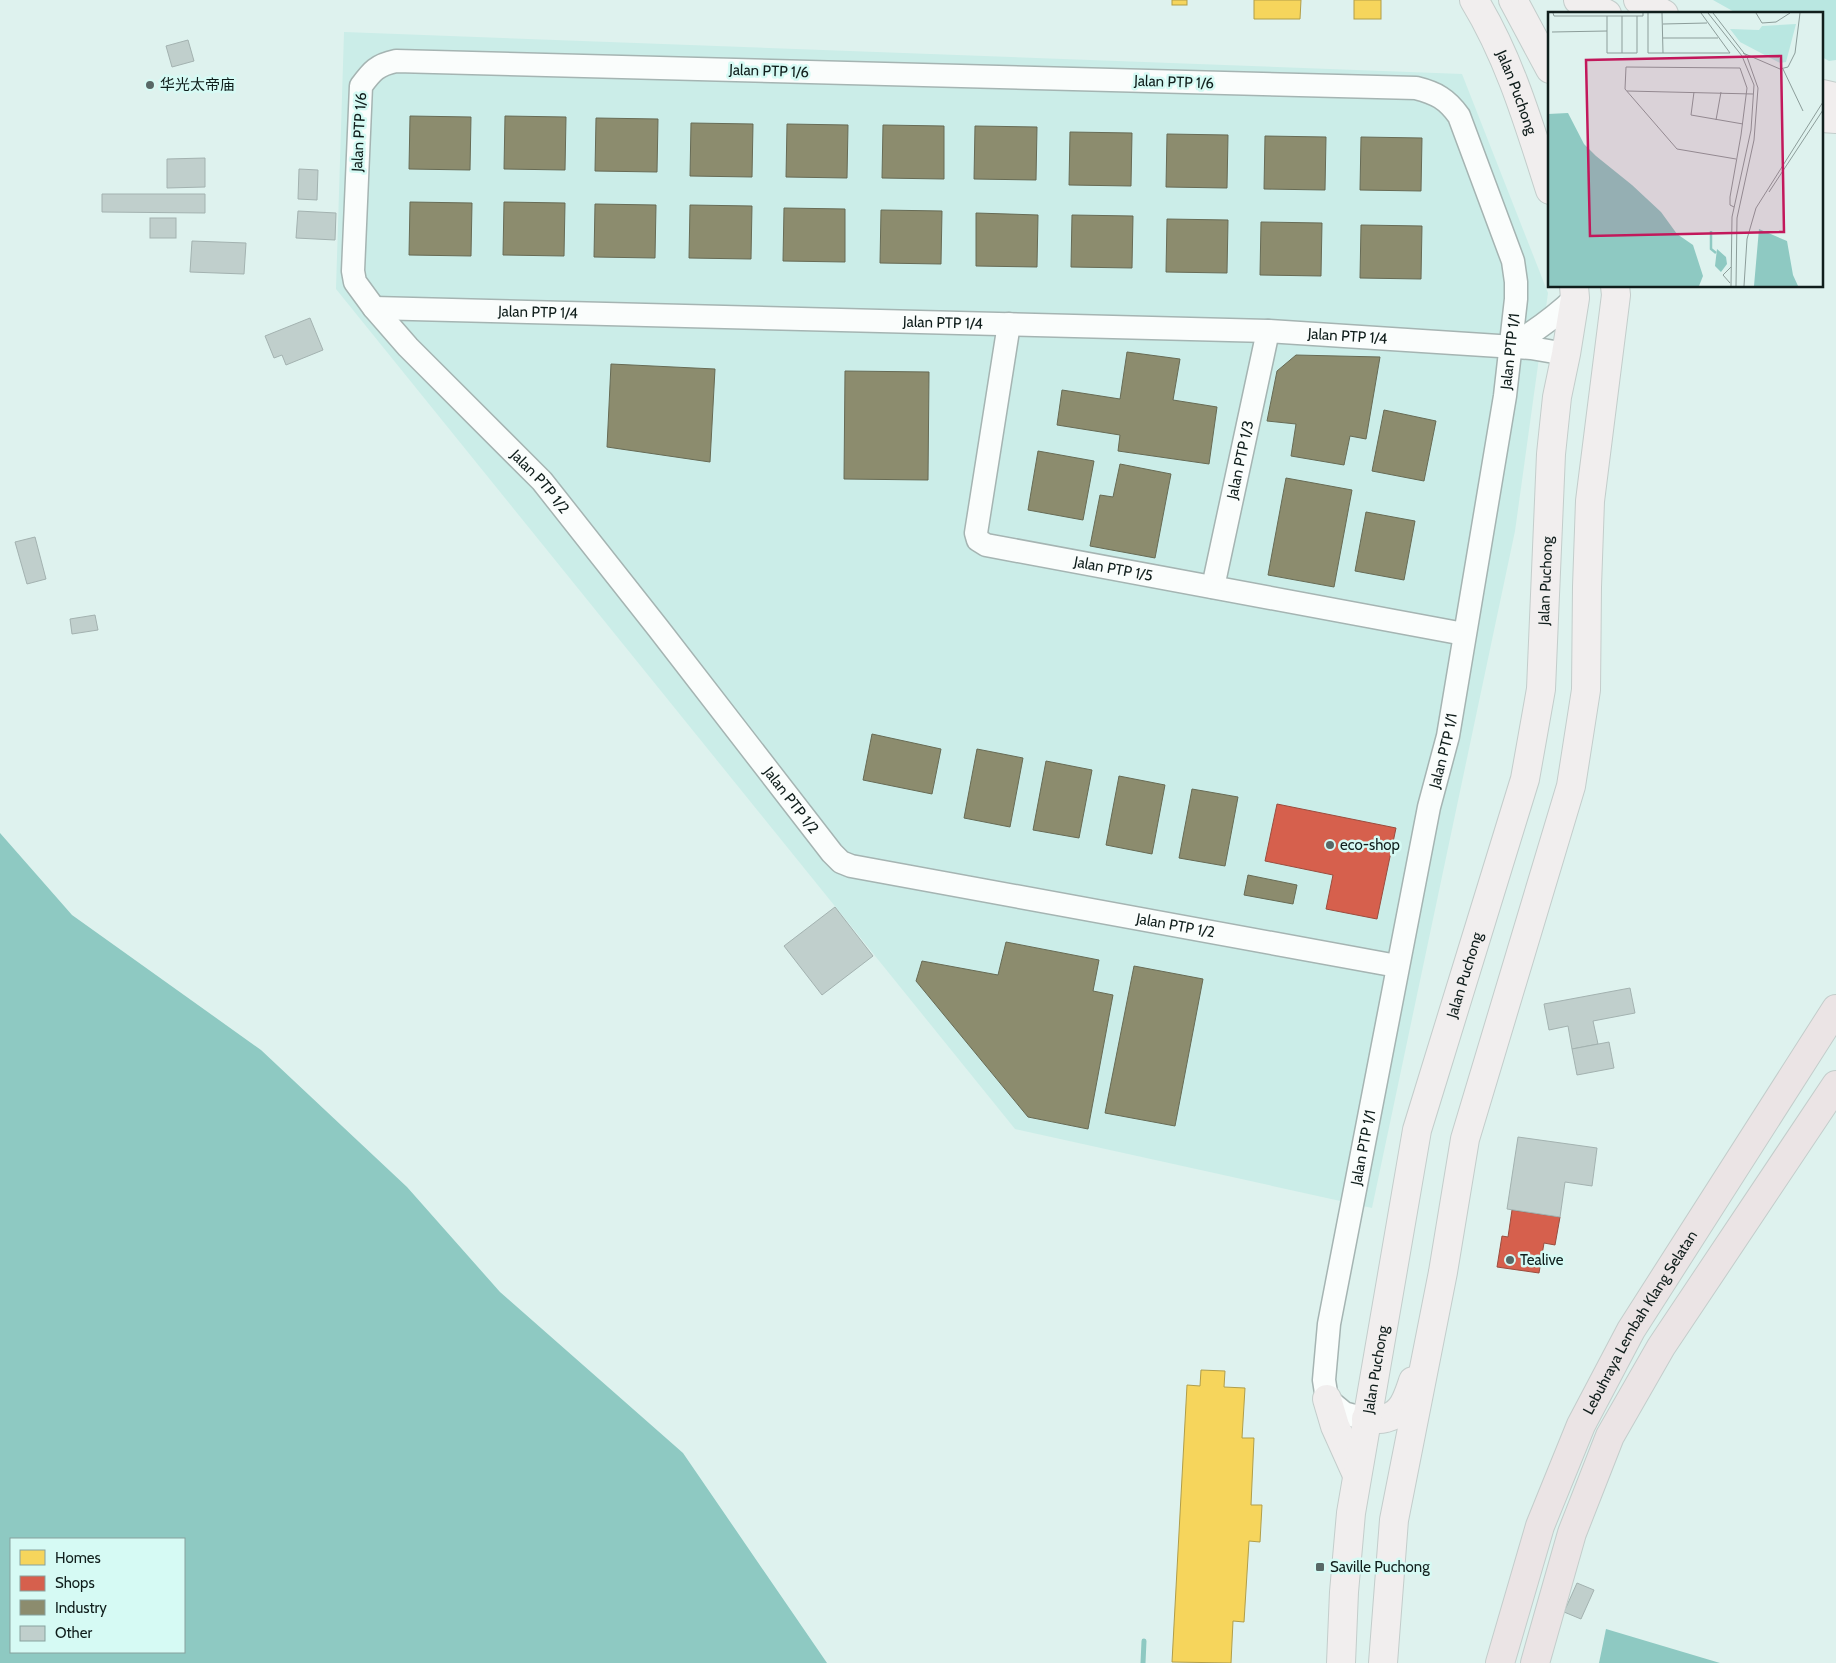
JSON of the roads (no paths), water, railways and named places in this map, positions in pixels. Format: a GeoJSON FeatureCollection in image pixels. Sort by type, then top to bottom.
{"type":"FeatureCollection","features":[{"type":"Feature","properties":{"kind":"highway","name":"Lebuhraya Lembah Klang Selatan"},"geometry":{"type":"LineString","coordinates":[[1500,1663],[1540,1526],[1581,1425],[1630,1330],[1836,1009]]}},
{"type":"Feature","properties":{"kind":"highway","name":"Lebuhraya Lembah Klang Selatan"},"geometry":{"type":"LineString","coordinates":[[1535,1663],[1572,1533],[1610,1436],[1661,1347],[1836,1085]]}},
{"type":"Feature","properties":{"kind":"main road","name":"Jalan Puchong"},"geometry":{"type":"LineString","coordinates":[[1474,0],[1507,64],[1548,184]]}},
{"type":"Feature","properties":{"kind":"main road"},"geometry":{"type":"LineString","coordinates":[[1513,0],[1548,65]]}},
{"type":"Feature","properties":{"kind":"main road"},"geometry":{"type":"LineString","coordinates":[[1578,0],[1603,12]]}},
{"type":"Feature","properties":{"kind":"main road"},"geometry":{"type":"LineString","coordinates":[[1638,0],[1660,12]]}},
{"type":"Feature","properties":{"kind":"main road"},"geometry":{"type":"LineString","coordinates":[[1384,1663],[1394,1520],[1443,1272],[1465,1139],[1571,786],[1586,690],[1590,501],[1616,295],[1615,288]]}},
{"type":"Feature","properties":{"kind":"main road","name":"Jalan Puchong"},"geometry":{"type":"LineString","coordinates":[[1341,1663],[1344,1592],[1351,1513],[1417,1130],[1525,779],[1542,689],[1551,454],[1557,396],[1566,354],[1575,292]]}},
{"type":"Feature","properties":{"kind":"main road"},"geometry":{"type":"LineString","coordinates":[[1566,354],[1586,361],[1595,371],[1603,390]]}},
{"type":"Feature","properties":{"kind":"main road"},"geometry":{"type":"LineString","coordinates":[[1366,1419],[1387,1418],[1400,1409],[1407,1401],[1422,1333],[1443,1272]]}},
{"type":"Feature","properties":{"kind":"main road"},"geometry":{"type":"LineString","coordinates":[[1327,1399],[1335,1426],[1357,1475]]}},
{"type":"Feature","properties":{"kind":"street","name":"Jalan PTP 1/6"},"geometry":{"type":"LineString","coordinates":[[374,308],[356,282],[353,271],[361,86],[371,72],[383,64],[396,61],[1416,88]]}},
{"type":"Feature","properties":{"kind":"street","name":"Jalan PTP 1/1"},"geometry":{"type":"LineString","coordinates":[[1327,1399],[1324,1380],[1329,1324],[1429,807],[1448,736],[1505,396],[1516,282],[1513,261],[1459,116],[1452,104],[1433,92],[1416,88]]}},
{"type":"Feature","properties":{"kind":"street"},"geometry":{"type":"LineString","coordinates":[[1511,346],[1545,324],[1575,292]]}},
{"type":"Feature","properties":{"kind":"street","name":"Jalan PTP 1/4"},"geometry":{"type":"LineString","coordinates":[[374,308],[1268,332],[1511,346],[1549,350],[1566,354]]}},
{"type":"Feature","properties":{"kind":"street","name":"Jalan PTP 1/2"},"geometry":{"type":"LineString","coordinates":[[374,308],[408,347],[542,481],[832,853],[841,862],[861,868],[1397,966]]}},
{"type":"Feature","properties":{"kind":"street","name":"Jalan PTP 1/5"},"geometry":{"type":"LineString","coordinates":[[1009,324],[976,533],[978,540],[986,545],[1464,634]]}},
{"type":"Feature","properties":{"kind":"street","name":"Jalan PTP 1/3"},"geometry":{"type":"LineString","coordinates":[[1213,587],[1268,332]]}},
{"type":"Feature","properties":{"kind":"street"},"geometry":{"type":"LineString","coordinates":[[1327,1399],[1344,1413],[1366,1419]]}},
{"type":"Feature","properties":{"kind":"waterway"},"geometry":{"type":"LineString","coordinates":[[1143,1663],[1144,1641]]}},
{"type":"Feature","properties":{"kind":"place","name":"华光太帝庙"},"geometry":{"type":"Point","coordinates":[150,85]}},
{"type":"Feature","properties":{"kind":"place","name":"eco-shop"},"geometry":{"type":"Point","coordinates":[1330,845]}},
{"type":"Feature","properties":{"kind":"place","name":"Tealive"},"geometry":{"type":"Point","coordinates":[1510,1260]}},
{"type":"Feature","properties":{"kind":"place","name":"Saville Puchong"},"geometry":{"type":"Point","coordinates":[1320,1567]}}]}
